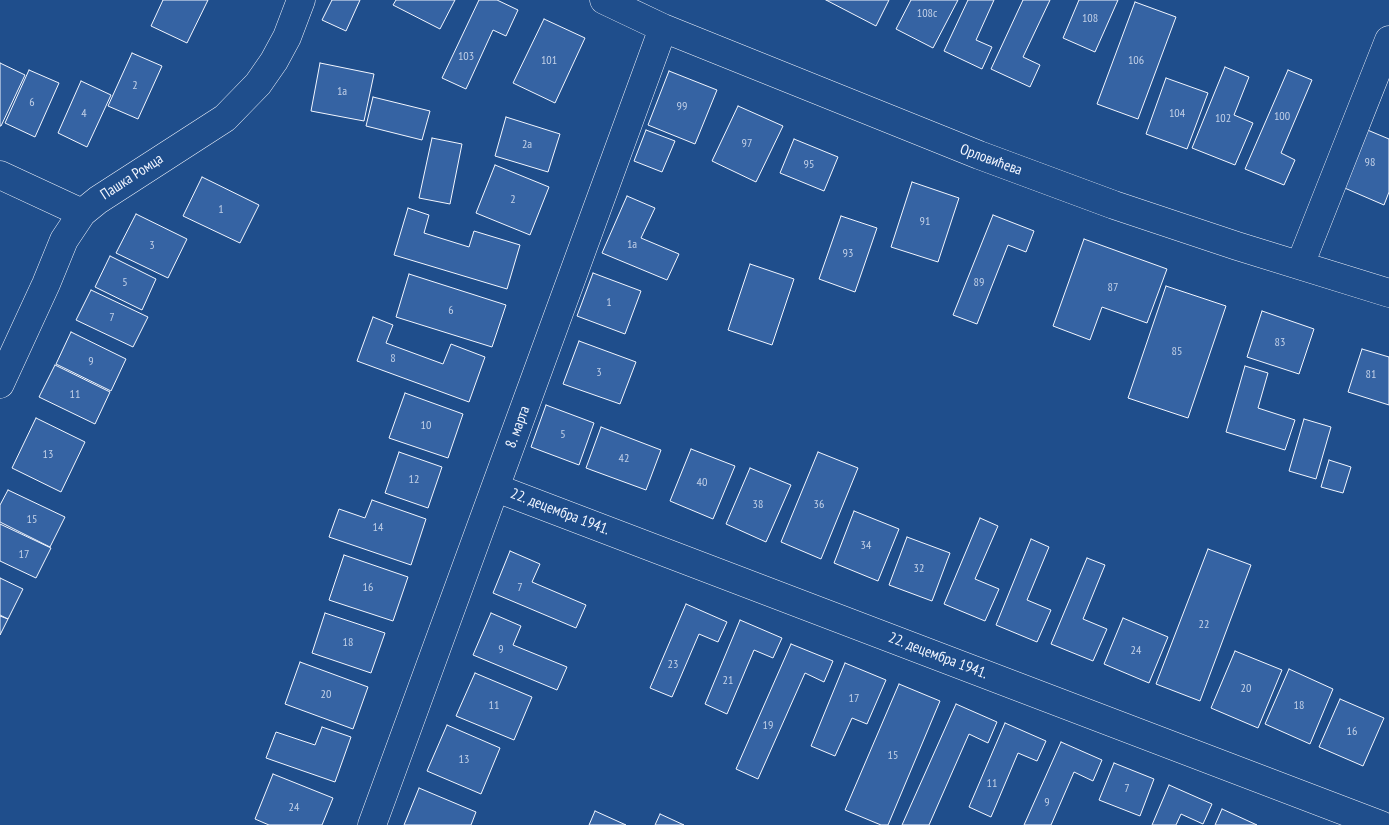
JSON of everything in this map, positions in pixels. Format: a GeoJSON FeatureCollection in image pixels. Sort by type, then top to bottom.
{"type":"FeatureCollection","features":[{"type":"Feature","properties":{"kind":"street","name":"Пашка Ромца"},"geometry":{"type":"LineString","coordinates":[[0,384],[64,240],[82,213],[112,190],[225,118],[258,84],[274,61],[287,37],[301,0]]}},
{"type":"Feature","properties":{"kind":"street","name":"Орловићева"},"geometry":{"type":"LineString","coordinates":[[604,0],[663,28],[979,156],[1114,204],[1389,292]]}},
{"type":"Feature","properties":{"kind":"street","name":"8. марта"},"geometry":{"type":"LineString","coordinates":[[372,825],[663,28]]}},
{"type":"Feature","properties":{"kind":"street"},"geometry":{"type":"LineString","coordinates":[[1300,265],[1389,40]]}},
{"type":"Feature","properties":{"kind":"street"},"geometry":{"type":"LineString","coordinates":[[0,175],[82,213]]}},
{"type":"Feature","properties":{"kind":"street","name":"22. децембра 1941."},"geometry":{"type":"LineString","coordinates":[[496,488],[1381,825]]}},
{"type":"Feature","properties":{"kind":"building"},"geometry":{"type":"Polygon","coordinates":[[[163,0],[208,0],[187,43],[151,26],[163,0]]]}},
{"type":"Feature","properties":{"kind":"building"},"geometry":{"type":"Polygon","coordinates":[[[332,0],[360,0],[346,31],[322,20],[332,0]]]}},
{"type":"Feature","properties":{"kind":"building"},"geometry":{"type":"Polygon","coordinates":[[[396,0],[455,0],[440,29],[393,5],[396,0]]]}},
{"type":"Feature","properties":{"kind":"building"},"geometry":{"type":"Polygon","coordinates":[[[479,0],[497,0],[518,10],[506,36],[493,30],[466,89],[442,78],[479,0]]]}},
{"type":"Feature","properties":{"kind":"building"},"geometry":{"type":"Polygon","coordinates":[[[826,0],[889,0],[876,26],[826,0]]]}},
{"type":"Feature","properties":{"kind":"building"},"geometry":{"type":"Polygon","coordinates":[[[911,0],[958,0],[933,48],[896,29],[911,0]]]}},
{"type":"Feature","properties":{"kind":"building"},"geometry":{"type":"Polygon","coordinates":[[[968,0],[994,0],[976,40],[992,47],[982,69],[944,51],[968,0]]]}},
{"type":"Feature","properties":{"kind":"building"},"geometry":{"type":"Polygon","coordinates":[[[1023,0],[1050,0],[1023,57],[1040,65],[1030,87],[991,69],[1023,0]]]}},
{"type":"Feature","properties":{"kind":"building"},"geometry":{"type":"Polygon","coordinates":[[[1079,0],[1118,0],[1095,52],[1063,38],[1079,0]]]}},
{"type":"Feature","properties":{"kind":"building"},"geometry":{"type":"Polygon","coordinates":[[[1135,2],[1176,17],[1138,119],[1097,104],[1135,2]]]}},
{"type":"Feature","properties":{"kind":"building"},"geometry":{"type":"Polygon","coordinates":[[[544,19],[585,38],[555,103],[513,83],[544,19]]]}},
{"type":"Feature","properties":{"kind":"building"},"geometry":{"type":"Polygon","coordinates":[[[132,53],[162,66],[138,119],[108,106],[132,53]]]}},
{"type":"Feature","properties":{"kind":"building"},"geometry":{"type":"Polygon","coordinates":[[[0,63],[25,75],[1,126],[0,126],[0,63]]]}},
{"type":"Feature","properties":{"kind":"building"},"geometry":{"type":"Polygon","coordinates":[[[320,63],[374,74],[364,121],[311,111],[320,63]]]}},
{"type":"Feature","properties":{"kind":"building"},"geometry":{"type":"Polygon","coordinates":[[[1225,67],[1249,77],[1234,115],[1253,123],[1235,165],[1192,148],[1225,67]]]}},
{"type":"Feature","properties":{"kind":"building"},"geometry":{"type":"Polygon","coordinates":[[[29,70],[59,83],[35,137],[5,123],[29,70]]]}},
{"type":"Feature","properties":{"kind":"building"},"geometry":{"type":"Polygon","coordinates":[[[1288,70],[1312,80],[1281,153],[1295,160],[1284,185],[1245,169],[1288,70]]]}},
{"type":"Feature","properties":{"kind":"building"},"geometry":{"type":"Polygon","coordinates":[[[669,71],[717,90],[695,144],[648,125],[669,71]]]}},
{"type":"Feature","properties":{"kind":"building"},"geometry":{"type":"Polygon","coordinates":[[[1166,78],[1208,93],[1187,149],[1146,134],[1166,78]]]}},
{"type":"Feature","properties":{"kind":"building"},"geometry":{"type":"Polygon","coordinates":[[[81,81],[111,95],[87,147],[58,133],[81,81]]]}},
{"type":"Feature","properties":{"kind":"building"},"geometry":{"type":"Polygon","coordinates":[[[373,97],[430,111],[422,140],[366,126],[373,97]]]}},
{"type":"Feature","properties":{"kind":"building"},"geometry":{"type":"Polygon","coordinates":[[[738,106],[783,126],[756,182],[712,161],[738,106]]]}},
{"type":"Feature","properties":{"kind":"building"},"geometry":{"type":"Polygon","coordinates":[[[506,117],[560,134],[548,172],[495,156],[506,117]]]}},
{"type":"Feature","properties":{"kind":"building"},"geometry":{"type":"Polygon","coordinates":[[[1365,129],[1389,139],[1389,192],[1384,205],[1340,186],[1365,129]]]}},
{"type":"Feature","properties":{"kind":"building"},"geometry":{"type":"Polygon","coordinates":[[[646,130],[675,141],[662,172],[634,161],[646,130]]]}},
{"type":"Feature","properties":{"kind":"building"},"geometry":{"type":"Polygon","coordinates":[[[432,138],[462,144],[450,204],[419,198],[432,138]]]}},
{"type":"Feature","properties":{"kind":"building"},"geometry":{"type":"Polygon","coordinates":[[[794,139],[838,157],[824,191],[780,173],[794,139]]]}},
{"type":"Feature","properties":{"kind":"building"},"geometry":{"type":"Polygon","coordinates":[[[495,165],[549,187],[530,235],[476,213],[495,165]]]}},
{"type":"Feature","properties":{"kind":"building"},"geometry":{"type":"Polygon","coordinates":[[[202,177],[259,205],[240,243],[183,216],[202,177]]]}},
{"type":"Feature","properties":{"kind":"building"},"geometry":{"type":"Polygon","coordinates":[[[912,182],[959,198],[938,262],[891,247],[912,182]]]}},
{"type":"Feature","properties":{"kind":"building"},"geometry":{"type":"Polygon","coordinates":[[[627,196],[655,208],[641,238],[679,254],[667,280],[602,253],[627,196]]]}},
{"type":"Feature","properties":{"kind":"building"},"geometry":{"type":"Polygon","coordinates":[[[408,208],[429,215],[424,233],[469,247],[474,231],[520,245],[507,289],[394,255],[408,208]]]}},
{"type":"Feature","properties":{"kind":"building"},"geometry":{"type":"Polygon","coordinates":[[[136,214],[187,239],[168,278],[116,253],[136,214]]]}},
{"type":"Feature","properties":{"kind":"building"},"geometry":{"type":"Polygon","coordinates":[[[993,215],[1034,231],[1026,252],[1008,245],[977,324],[953,315],[993,215]]]}},
{"type":"Feature","properties":{"kind":"building"},"geometry":{"type":"Polygon","coordinates":[[[841,216],[877,228],[855,292],[819,279],[841,216]]]}},
{"type":"Feature","properties":{"kind":"building"},"geometry":{"type":"Polygon","coordinates":[[[1084,239],[1167,269],[1147,323],[1102,307],[1090,340],[1053,326],[1084,239]]]}},
{"type":"Feature","properties":{"kind":"building"},"geometry":{"type":"Polygon","coordinates":[[[110,256],[156,279],[142,310],[95,287],[110,256]]]}},
{"type":"Feature","properties":{"kind":"building"},"geometry":{"type":"Polygon","coordinates":[[[750,264],[794,279],[772,345],[728,330],[750,264]]]}},
{"type":"Feature","properties":{"kind":"building"},"geometry":{"type":"Polygon","coordinates":[[[593,273],[641,291],[625,334],[577,316],[593,273]]]}},
{"type":"Feature","properties":{"kind":"building"},"geometry":{"type":"Polygon","coordinates":[[[409,274],[506,305],[492,347],[396,317],[409,274]]]}},
{"type":"Feature","properties":{"kind":"building"},"geometry":{"type":"Polygon","coordinates":[[[1166,286],[1226,306],[1188,418],[1128,398],[1166,286]]]}},
{"type":"Feature","properties":{"kind":"building"},"geometry":{"type":"Polygon","coordinates":[[[91,290],[148,317],[133,347],[76,320],[91,290]]]}},
{"type":"Feature","properties":{"kind":"building"},"geometry":{"type":"Polygon","coordinates":[[[1262,311],[1314,329],[1299,374],[1247,357],[1262,311]]]}},
{"type":"Feature","properties":{"kind":"building"},"geometry":{"type":"Polygon","coordinates":[[[373,317],[393,325],[386,343],[443,364],[451,344],[485,357],[469,402],[357,361],[373,317]]]}},
{"type":"Feature","properties":{"kind":"building"},"geometry":{"type":"Polygon","coordinates":[[[71,332],[126,359],[111,391],[56,364],[71,332]]]}},
{"type":"Feature","properties":{"kind":"building"},"geometry":{"type":"Polygon","coordinates":[[[579,341],[636,362],[620,404],[563,384],[579,341]]]}},
{"type":"Feature","properties":{"kind":"building"},"geometry":{"type":"Polygon","coordinates":[[[1362,349],[1389,357],[1389,405],[1348,392],[1362,349]]]}},
{"type":"Feature","properties":{"kind":"building"},"geometry":{"type":"Polygon","coordinates":[[[55,365],[110,392],[95,424],[39,397],[55,365]]]}},
{"type":"Feature","properties":{"kind":"building"},"geometry":{"type":"Polygon","coordinates":[[[1245,366],[1268,373],[1258,408],[1295,420],[1285,450],[1226,432],[1245,366]]]}},
{"type":"Feature","properties":{"kind":"building"},"geometry":{"type":"Polygon","coordinates":[[[405,393],[463,414],[448,458],[389,438],[405,393]]]}},
{"type":"Feature","properties":{"kind":"building"},"geometry":{"type":"Polygon","coordinates":[[[546,405],[594,423],[579,465],[531,447],[546,405]]]}},
{"type":"Feature","properties":{"kind":"building"},"geometry":{"type":"Polygon","coordinates":[[[36,418],[85,442],[61,492],[12,468],[36,418]]]}},
{"type":"Feature","properties":{"kind":"building"},"geometry":{"type":"Polygon","coordinates":[[[1304,419],[1331,427],[1316,479],[1289,471],[1304,419]]]}},
{"type":"Feature","properties":{"kind":"building"},"geometry":{"type":"Polygon","coordinates":[[[601,427],[661,450],[646,490],[586,468],[601,427]]]}},
{"type":"Feature","properties":{"kind":"building"},"geometry":{"type":"Polygon","coordinates":[[[691,449],[735,466],[713,519],[670,501],[691,449]]]}},
{"type":"Feature","properties":{"kind":"building"},"geometry":{"type":"Polygon","coordinates":[[[399,452],[442,467],[428,508],[385,493],[399,452]]]}},
{"type":"Feature","properties":{"kind":"building"},"geometry":{"type":"Polygon","coordinates":[[[818,452],[858,468],[821,559],[781,542],[818,452]]]}},
{"type":"Feature","properties":{"kind":"building"},"geometry":{"type":"Polygon","coordinates":[[[1329,460],[1351,467],[1343,493],[1321,487],[1329,460]]]}},
{"type":"Feature","properties":{"kind":"building"},"geometry":{"type":"Polygon","coordinates":[[[750,468],[791,485],[766,542],[726,524],[750,468]]]}},
{"type":"Feature","properties":{"kind":"building"},"geometry":{"type":"Polygon","coordinates":[[[8,490],[65,517],[50,547],[0,522],[0,505],[8,490]]]}},
{"type":"Feature","properties":{"kind":"building"},"geometry":{"type":"Polygon","coordinates":[[[372,500],[426,519],[411,565],[329,537],[339,509],[365,518],[372,500]]]}},
{"type":"Feature","properties":{"kind":"building"},"geometry":{"type":"Polygon","coordinates":[[[854,511],[899,529],[878,581],[834,563],[854,511]]]}},
{"type":"Feature","properties":{"kind":"building"},"geometry":{"type":"Polygon","coordinates":[[[980,518],[998,526],[975,579],[999,589],[985,621],[944,604],[980,518]]]}},
{"type":"Feature","properties":{"kind":"building"},"geometry":{"type":"Polygon","coordinates":[[[0,524],[51,548],[36,578],[0,561],[0,524]]]}},
{"type":"Feature","properties":{"kind":"building"},"geometry":{"type":"Polygon","coordinates":[[[907,537],[950,553],[932,601],[889,585],[907,537]]]}},
{"type":"Feature","properties":{"kind":"building"},"geometry":{"type":"Polygon","coordinates":[[[1031,539],[1049,547],[1027,600],[1051,610],[1037,642],[996,625],[1031,539]]]}},
{"type":"Feature","properties":{"kind":"building"},"geometry":{"type":"Polygon","coordinates":[[[1208,549],[1251,565],[1200,701],[1156,684],[1208,549]]]}},
{"type":"Feature","properties":{"kind":"building"},"geometry":{"type":"Polygon","coordinates":[[[510,551],[540,564],[532,582],[586,605],[576,628],[493,593],[510,551]]]}},
{"type":"Feature","properties":{"kind":"building"},"geometry":{"type":"Polygon","coordinates":[[[344,555],[408,577],[393,621],[329,600],[344,555]]]}},
{"type":"Feature","properties":{"kind":"building"},"geometry":{"type":"Polygon","coordinates":[[[1087,558],[1105,565],[1083,619],[1107,629],[1093,661],[1051,644],[1087,558]]]}},
{"type":"Feature","properties":{"kind":"building"},"geometry":{"type":"Polygon","coordinates":[[[0,578],[23,589],[8,619],[0,615],[0,578]]]}},
{"type":"Feature","properties":{"kind":"building"},"geometry":{"type":"Polygon","coordinates":[[[686,604],[727,622],[718,642],[699,634],[672,697],[650,688],[686,604]]]}},
{"type":"Feature","properties":{"kind":"building"},"geometry":{"type":"Polygon","coordinates":[[[325,613],[385,633],[371,673],[312,653],[325,613]]]}},
{"type":"Feature","properties":{"kind":"building"},"geometry":{"type":"Polygon","coordinates":[[[491,613],[521,626],[513,645],[567,667],[557,690],[473,655],[491,613]]]}},
{"type":"Feature","properties":{"kind":"building"},"geometry":{"type":"Polygon","coordinates":[[[0,616],[8,619],[0,635],[0,616]]]}},
{"type":"Feature","properties":{"kind":"building"},"geometry":{"type":"Polygon","coordinates":[[[1123,618],[1168,637],[1149,683],[1104,664],[1123,618]]]}},
{"type":"Feature","properties":{"kind":"building"},"geometry":{"type":"Polygon","coordinates":[[[740,620],[782,638],[773,658],[754,650],[727,714],[705,704],[740,620]]]}},
{"type":"Feature","properties":{"kind":"building"},"geometry":{"type":"Polygon","coordinates":[[[791,644],[833,661],[824,682],[805,673],[758,779],[736,769],[791,644]]]}},
{"type":"Feature","properties":{"kind":"building"},"geometry":{"type":"Polygon","coordinates":[[[1235,651],[1282,670],[1258,728],[1211,708],[1235,651]]]}},
{"type":"Feature","properties":{"kind":"building"},"geometry":{"type":"Polygon","coordinates":[[[300,662],[368,687],[353,729],[285,704],[300,662]]]}},
{"type":"Feature","properties":{"kind":"building"},"geometry":{"type":"Polygon","coordinates":[[[845,663],[886,680],[867,724],[852,718],[835,756],[811,746],[845,663]]]}},
{"type":"Feature","properties":{"kind":"building"},"geometry":{"type":"Polygon","coordinates":[[[1289,669],[1333,689],[1310,744],[1265,724],[1289,669]]]}},
{"type":"Feature","properties":{"kind":"building"},"geometry":{"type":"Polygon","coordinates":[[[475,673],[532,697],[514,740],[456,716],[475,673]]]}},
{"type":"Feature","properties":{"kind":"building"},"geometry":{"type":"Polygon","coordinates":[[[899,684],[940,701],[888,825],[881,825],[845,810],[899,684]]]}},
{"type":"Feature","properties":{"kind":"building"},"geometry":{"type":"Polygon","coordinates":[[[1340,699],[1384,718],[1363,766],[1319,747],[1340,699]]]}},
{"type":"Feature","properties":{"kind":"building"},"geometry":{"type":"Polygon","coordinates":[[[956,704],[997,722],[988,743],[969,734],[929,825],[902,825],[956,704]]]}},
{"type":"Feature","properties":{"kind":"building"},"geometry":{"type":"Polygon","coordinates":[[[1005,723],[1046,741],[1037,761],[1018,753],[991,817],[969,807],[1005,723]]]}},
{"type":"Feature","properties":{"kind":"building"},"geometry":{"type":"Polygon","coordinates":[[[447,725],[500,748],[481,794],[427,771],[447,725]]]}},
{"type":"Feature","properties":{"kind":"building"},"geometry":{"type":"Polygon","coordinates":[[[322,727],[351,737],[335,782],[266,758],[276,732],[315,745],[322,727]]]}},
{"type":"Feature","properties":{"kind":"building"},"geometry":{"type":"Polygon","coordinates":[[[1061,742],[1102,760],[1093,781],[1074,772],[1051,825],[1024,825],[1061,742]]]}},
{"type":"Feature","properties":{"kind":"building"},"geometry":{"type":"Polygon","coordinates":[[[1114,763],[1154,779],[1140,816],[1099,800],[1114,763]]]}},
{"type":"Feature","properties":{"kind":"building"},"geometry":{"type":"Polygon","coordinates":[[[273,774],[333,798],[322,825],[269,825],[255,819],[273,774]]]}},
{"type":"Feature","properties":{"kind":"building"},"geometry":{"type":"Polygon","coordinates":[[[1169,785],[1212,804],[1203,824],[1181,814],[1176,825],[1152,825],[1169,785]]]}},
{"type":"Feature","properties":{"kind":"building"},"geometry":{"type":"Polygon","coordinates":[[[419,788],[476,812],[471,825],[404,825],[419,788]]]}},
{"type":"Feature","properties":{"kind":"building"},"geometry":{"type":"Polygon","coordinates":[[[1222,809],[1257,825],[1215,825],[1222,809]]]}},
{"type":"Feature","properties":{"kind":"building"},"geometry":{"type":"Polygon","coordinates":[[[595,811],[626,825],[589,825],[595,811]]]}},
{"type":"Feature","properties":{"kind":"building"},"geometry":{"type":"Polygon","coordinates":[[[660,814],[684,825],[655,825],[660,814]]]}}]}
